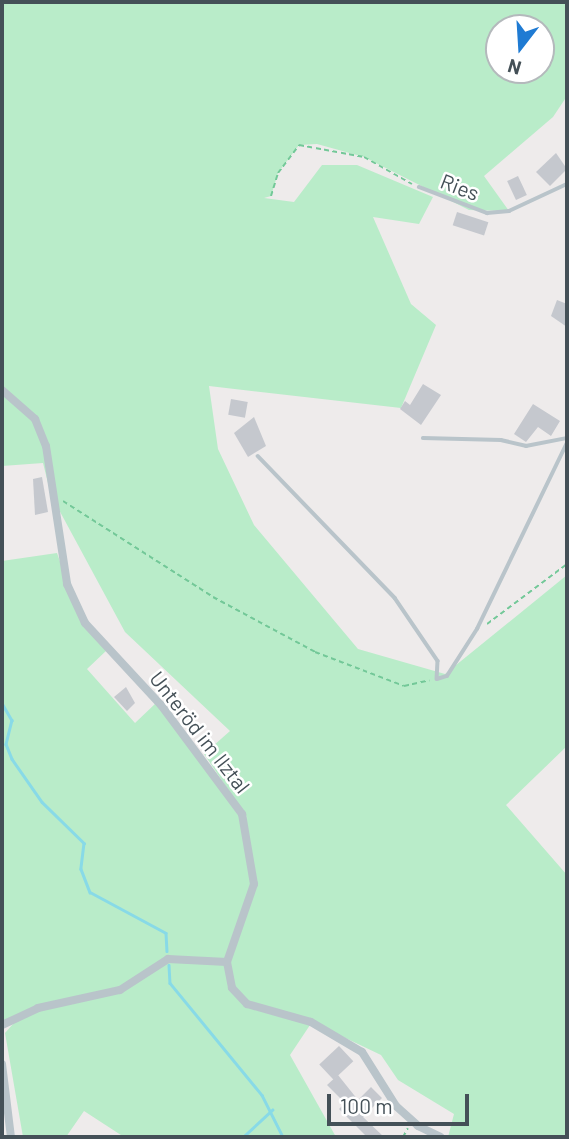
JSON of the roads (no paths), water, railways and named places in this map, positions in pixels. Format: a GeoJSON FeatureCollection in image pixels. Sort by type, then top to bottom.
{"type":"FeatureCollection","features":[{"type":"Feature","properties":{"kind":"street","name":"Unteröd im Ilztal"},"geometry":{"type":"LineString","coordinates":[[2,390],[35,419],[54,495],[67,584],[85,623],[161,705],[242,814],[254,884],[227,962]]}},
{"type":"Feature","properties":{"kind":"street"},"geometry":{"type":"LineString","coordinates":[[2,1026],[38,1008],[120,990],[168,959],[227,962],[227,979],[237,997],[255,1008],[311,1022],[349,1044],[373,1063],[407,1117],[442,1137]]}},
{"type":"Feature","properties":{"kind":"street"},"geometry":{"type":"LineString","coordinates":[[2,1064],[11,1137]]}},
{"type":"Feature","properties":{"kind":"lane","name":"Ries"},"geometry":{"type":"LineString","coordinates":[[419,187],[487,213],[509,212],[567,184]]}},
{"type":"Feature","properties":{"kind":"lane"},"geometry":{"type":"LineString","coordinates":[[423,438],[501,440],[526,446],[567,438]]}},
{"type":"Feature","properties":{"kind":"lane"},"geometry":{"type":"LineString","coordinates":[[258,456],[395,598],[438,661],[437,678],[447,676],[477,629],[567,443]]}},
{"type":"Feature","properties":{"kind":"waterway"},"geometry":{"type":"LineString","coordinates":[[2,703],[12,720],[6,744],[12,759],[42,802],[84,843],[81,869],[90,892],[166,933],[167,951]]}},
{"type":"Feature","properties":{"kind":"waterway"},"geometry":{"type":"LineString","coordinates":[[169,965],[170,983],[262,1095],[283,1137]]}},
{"type":"Feature","properties":{"kind":"waterway"},"geometry":{"type":"LineString","coordinates":[[243,1137],[272,1110]]}}]}
